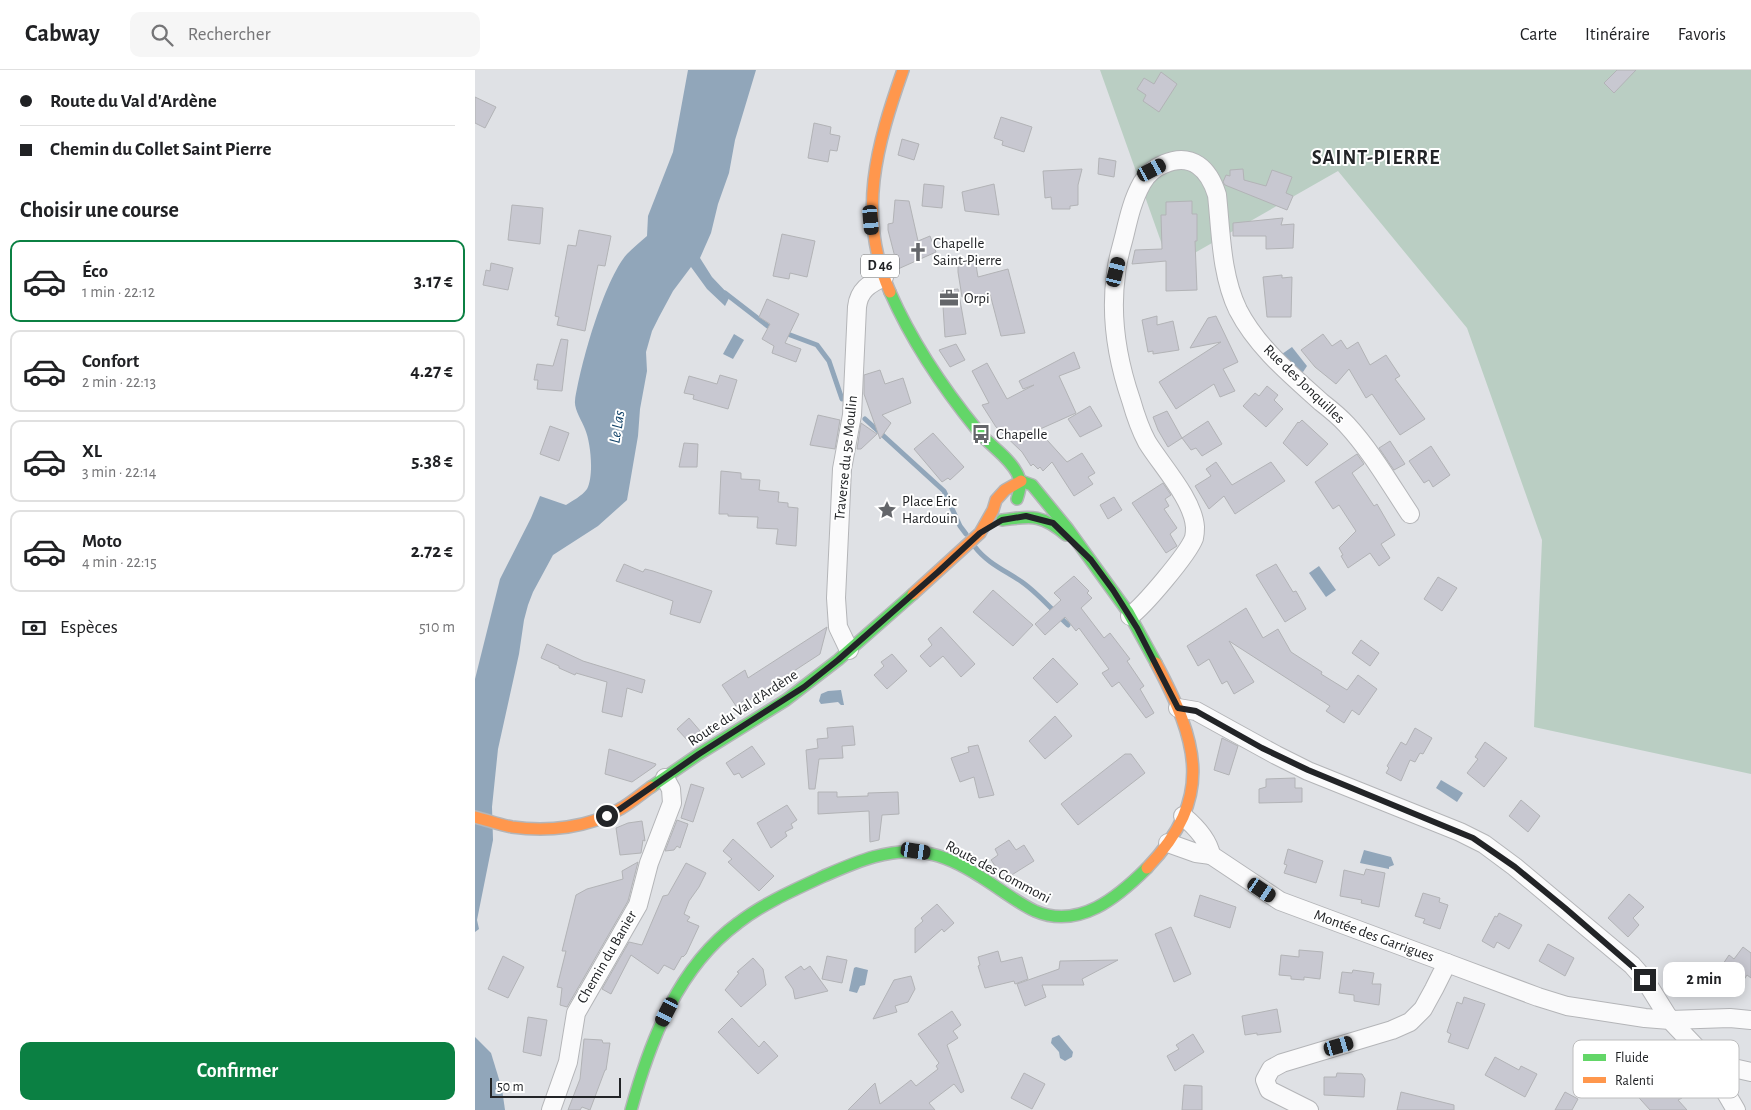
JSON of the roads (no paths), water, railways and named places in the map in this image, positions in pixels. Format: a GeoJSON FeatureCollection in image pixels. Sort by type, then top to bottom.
{"type":"FeatureCollection","features":[{"type":"Feature","properties":{"kind":"street","name":"D 46"},"geometry":{"type":"LineString","coordinates":[[903,70],[880,146],[872,189],[873,233],[879,262],[896,304],[926,360],[949,395],[984,438],[1015,468],[1019,485]]}},
{"type":"Feature","properties":{"kind":"street","name":"Rue des Jonquilles"},"geometry":{"type":"LineString","coordinates":[[1130,616],[1141,608],[1185,554],[1195,536],[1194,519],[1180,489],[1146,440],[1123,376],[1116,346],[1116,272],[1132,204],[1144,179],[1152,170],[1171,162],[1181,160],[1197,164],[1210,177],[1217,195],[1226,273],[1238,309],[1246,322],[1262,345],[1281,366],[1346,424],[1371,456],[1411,514]]}},
{"type":"Feature","properties":{"kind":"street","name":"Traverse du 5e Moulin"},"geometry":{"type":"LineString","coordinates":[[849,650],[838,627],[836,598],[842,469],[852,415],[857,301],[863,290],[884,277]]}},
{"type":"Feature","properties":{"kind":"street","name":"D 46"},"geometry":{"type":"LineString","coordinates":[[984,438],[990,456],[1019,485]]}},
{"type":"Feature","properties":{"kind":"street"},"geometry":{"type":"LineString","coordinates":[[980,533],[993,510],[996,500],[996,481]]}},
{"type":"Feature","properties":{"kind":"street"},"geometry":{"type":"LineString","coordinates":[[996,500],[1005,490],[1019,485]]}},
{"type":"Feature","properties":{"kind":"street"},"geometry":{"type":"LineString","coordinates":[[980,533],[1002,520],[1014,505],[1019,485]]}},
{"type":"Feature","properties":{"kind":"street","name":"Route des Commoni"},"geometry":{"type":"LineString","coordinates":[[1019,485],[1053,523],[1091,560]]}},
{"type":"Feature","properties":{"kind":"street","name":"Route des Commoni"},"geometry":{"type":"LineString","coordinates":[[631,1110],[651,1043],[691,972],[709,948],[726,932],[772,900],[850,865],[882,854],[902,850],[929,853],[951,861],[975,873],[1036,911],[1060,918],[1076,916],[1092,912],[1117,894],[1145,870],[1168,843],[1183,816],[1194,774],[1189,739],[1178,708],[1130,616],[1113,590],[1065,524],[1037,491],[1031,485],[1019,485]]}},
{"type":"Feature","properties":{"kind":"street","name":"Route des Commoni"},"geometry":{"type":"LineString","coordinates":[[1002,520],[1026,516],[1053,523]]}},
{"type":"Feature","properties":{"kind":"street","name":"Route du Val d'Ardène"},"geometry":{"type":"LineString","coordinates":[[475,817],[510,827],[549,829],[590,822],[620,809],[699,754],[804,687],[849,650],[980,533]]}},
{"type":"Feature","properties":{"kind":"street"},"geometry":{"type":"LineString","coordinates":[[1178,708],[1196,711],[1262,748],[1308,770],[1460,832],[1484,844],[1529,879],[1632,966],[1645,980],[1670,1020],[1689,1040]]}},
{"type":"Feature","properties":{"kind":"street","name":"Chemin du Banier"},"geometry":{"type":"LineString","coordinates":[[551,1110],[568,1062],[575,1013],[638,904],[649,863],[671,803],[671,789],[665,778]]}},
{"type":"Feature","properties":{"kind":"street"},"geometry":{"type":"LineString","coordinates":[[1183,816],[1200,832],[1207,843],[1211,855]]}},
{"type":"Feature","properties":{"kind":"street","name":"Montée des Garrigues"},"geometry":{"type":"LineString","coordinates":[[1168,843],[1196,853],[1211,855],[1280,901],[1447,963],[1423,1009],[1410,1022],[1392,1030],[1282,1062],[1271,1069],[1265,1080],[1269,1090],[1309,1110]]}},
{"type":"Feature","properties":{"kind":"street"},"geometry":{"type":"LineString","coordinates":[[1447,963],[1551,1002],[1567,1006],[1670,1020],[1730,1018],[1751,1020]]}},
{"type":"Feature","properties":{"kind":"street"},"geometry":{"type":"LineString","coordinates":[[1729,1098],[1736,1110]]}},
{"type":"Feature","properties":{"kind":"water","name":"Le Las"},"geometry":{"type":"Polygon","coordinates":[[[688,70],[756,70],[735,140],[729,173],[718,204],[711,233],[700,258],[712,277],[730,296],[725,306],[707,289],[691,267],[673,291],[652,331],[646,352],[647,371],[627,500],[598,526],[553,555],[533,592],[524,620],[519,654],[498,749],[492,807],[493,840],[477,920],[479,929],[475,932],[475,679],[500,579],[540,496],[566,505],[587,489],[591,468],[589,442],[575,404],[582,367],[594,324],[618,266],[627,254],[647,236],[648,216],[673,152],[688,70]]]}},
{"type":"Feature","properties":{"kind":"water"},"geometry":{"type":"Polygon","coordinates":[[[734,334],[744,340],[733,359],[723,354],[734,334]]]}},
{"type":"Feature","properties":{"kind":"water"},"geometry":{"type":"Polygon","coordinates":[[[1292,347],[1307,366],[1303,372],[1297,371],[1282,354],[1292,347]]]}},
{"type":"Feature","properties":{"kind":"water"},"geometry":{"type":"Polygon","coordinates":[[[1319,566],[1336,590],[1326,597],[1309,573],[1319,566]]]}},
{"type":"Feature","properties":{"kind":"water"},"geometry":{"type":"Polygon","coordinates":[[[841,690],[844,705],[838,702],[821,704],[819,701],[821,694],[828,691],[841,690]]]}},
{"type":"Feature","properties":{"kind":"water"},"geometry":{"type":"Polygon","coordinates":[[[1441,780],[1463,793],[1457,802],[1436,788],[1441,780]]]}},
{"type":"Feature","properties":{"kind":"water"},"geometry":{"type":"Polygon","coordinates":[[[1364,850],[1391,857],[1394,865],[1389,867],[1389,869],[1360,863],[1364,850]]]}},
{"type":"Feature","properties":{"kind":"water"},"geometry":{"type":"Polygon","coordinates":[[[854,968],[868,970],[865,985],[860,986],[857,993],[849,991],[854,968]]]}},
{"type":"Feature","properties":{"kind":"water"},"geometry":{"type":"Polygon","coordinates":[[[1059,1035],[1073,1052],[1072,1057],[1065,1061],[1060,1058],[1059,1052],[1051,1043],[1052,1038],[1059,1035]]]}},
{"type":"Feature","properties":{"kind":"water"},"geometry":{"type":"Polygon","coordinates":[[[475,1037],[491,1053],[502,1089],[505,1110],[475,1110],[475,1037]]]}},
{"type":"Feature","properties":{"kind":"waterway"},"geometry":{"type":"LineString","coordinates":[[725,293],[774,329]]}},
{"type":"Feature","properties":{"kind":"waterway"},"geometry":{"type":"LineString","coordinates":[[785,333],[817,345],[829,361],[842,399]]}},
{"type":"Feature","properties":{"kind":"waterway"},"geometry":{"type":"LineString","coordinates":[[865,419],[944,491],[960,526],[966,534]]}},
{"type":"Feature","properties":{"kind":"waterway"},"geometry":{"type":"LineString","coordinates":[[975,547],[991,562],[1022,582],[1040,597],[1068,625]]}},
{"type":"Feature","properties":{"kind":"place","name":"Chapelle Saint-Pierre"},"geometry":{"type":"Point","coordinates":[918,252]}},
{"type":"Feature","properties":{"kind":"place","name":"Orpi"},"geometry":{"type":"Point","coordinates":[949,298]}},
{"type":"Feature","properties":{"kind":"place","name":"Chapelle"},"geometry":{"type":"Point","coordinates":[981,434]}},
{"type":"Feature","properties":{"kind":"place","name":"Place Eric Hardouin"},"geometry":{"type":"Point","coordinates":[887,510]}},
{"type":"Feature","properties":{"kind":"district","name":"SAINT-PIERRE"},"geometry":{"type":"Point","coordinates":[1376,158]}}]}
